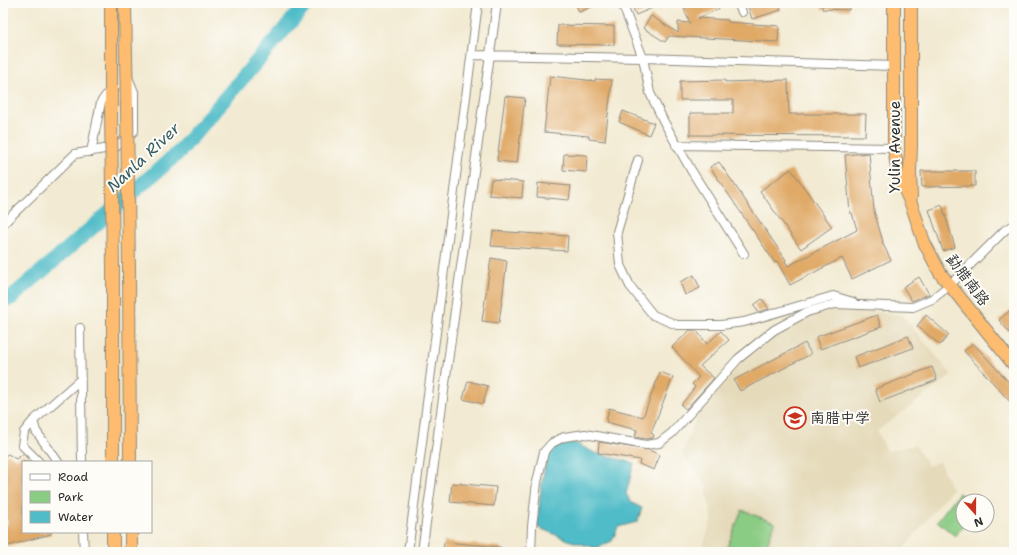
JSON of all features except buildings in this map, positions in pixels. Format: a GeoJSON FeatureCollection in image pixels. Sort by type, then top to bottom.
{"type":"FeatureCollection","features":[{"type":"Feature","properties":{"kind":"highway"},"geometry":{"type":"LineString","coordinates":[[110,3],[112,87],[113,461]]}},
{"type":"Feature","properties":{"kind":"highway"},"geometry":{"type":"LineString","coordinates":[[125,3],[130,461]]}},
{"type":"Feature","properties":{"kind":"highway","name":"Yulin Avenue"},"geometry":{"type":"LineString","coordinates":[[894,3],[894,148],[898,174],[912,206]]}},
{"type":"Feature","properties":{"kind":"highway","name":"Yulin Avenue"},"geometry":{"type":"LineString","coordinates":[[911,3],[910,171],[912,206]]}},
{"type":"Feature","properties":{"kind":"highway","name":"勐腊南路"},"geometry":{"type":"LineString","coordinates":[[912,206],[924,242],[940,273],[1014,365]]}},
{"type":"Feature","properties":{"kind":"highway"},"geometry":{"type":"LineString","coordinates":[[113,533],[113,552]]}},
{"type":"Feature","properties":{"kind":"highway"},"geometry":{"type":"LineString","coordinates":[[131,533],[131,552]]}},
{"type":"Feature","properties":{"kind":"street"},"geometry":{"type":"LineString","coordinates":[[408,552],[478,3]]}},
{"type":"Feature","properties":{"kind":"street"},"geometry":{"type":"LineString","coordinates":[[422,552],[497,3]]}},
{"type":"Feature","properties":{"kind":"street"},"geometry":{"type":"LineString","coordinates":[[622,3],[643,58],[650,93],[676,145],[744,254]]}},
{"type":"Feature","properties":{"kind":"street"},"geometry":{"type":"LineString","coordinates":[[738,3],[742,12]]}},
{"type":"Feature","properties":{"kind":"street"},"geometry":{"type":"LineString","coordinates":[[472,55],[643,58],[894,66]]}},
{"type":"Feature","properties":{"kind":"street"},"geometry":{"type":"LineString","coordinates":[[3,224],[75,154],[116,147],[134,131],[134,92],[126,71]]}},
{"type":"Feature","properties":{"kind":"street"},"geometry":{"type":"LineString","coordinates":[[91,152],[101,102],[112,87]]}},
{"type":"Feature","properties":{"kind":"street"},"geometry":{"type":"LineString","coordinates":[[676,145],[894,148]]}},
{"type":"Feature","properties":{"kind":"street"},"geometry":{"type":"LineString","coordinates":[[638,160],[617,232],[620,265],[630,286],[653,316],[677,326],[721,325],[744,322],[832,296],[866,305]]}},
{"type":"Feature","properties":{"kind":"street"},"geometry":{"type":"LineString","coordinates":[[531,552],[532,526],[537,482],[544,452],[552,443],[564,437],[585,434],[646,445],[659,443],[672,433],[738,359],[774,330],[807,312],[835,304],[913,307],[932,299],[950,285],[1004,230],[1014,225]]}},
{"type":"Feature","properties":{"kind":"street"},"geometry":{"type":"LineString","coordinates":[[80,328],[82,461]]}},
{"type":"Feature","properties":{"kind":"street"},"geometry":{"type":"LineString","coordinates":[[38,461],[22,445],[24,432],[33,421],[81,379]]}},
{"type":"Feature","properties":{"kind":"street"},"geometry":{"type":"LineString","coordinates":[[426,417],[440,418]]}},
{"type":"Feature","properties":{"kind":"street"},"geometry":{"type":"LineString","coordinates":[[33,421],[36,431],[57,461]]}},
{"type":"Feature","properties":{"kind":"street"},"geometry":{"type":"LineString","coordinates":[[83,533],[84,552]]}},
{"type":"Feature","properties":{"kind":"shaded area","name":"南腊中学"},"geometry":{"type":"Polygon","coordinates":[[[834,309],[863,309],[902,315],[952,375],[877,431],[887,451],[915,445],[928,466],[939,462],[952,489],[901,552],[701,552],[712,519],[706,486],[682,454],[701,405],[723,385],[745,356],[778,331],[814,315],[834,309]]]}},
{"type":"Feature","properties":{"kind":"green space"},"geometry":{"type":"Polygon","coordinates":[[[955,498],[955,533],[957,533],[955,536],[937,521],[955,498]]]}},
{"type":"Feature","properties":{"kind":"green space"},"geometry":{"type":"Polygon","coordinates":[[[742,510],[775,523],[764,552],[730,552],[726,550],[742,510]]]}},
{"type":"Feature","properties":{"kind":"water"},"geometry":{"type":"Polygon","coordinates":[[[565,443],[575,443],[595,453],[634,463],[626,494],[632,503],[642,508],[637,522],[618,527],[612,541],[596,548],[571,541],[537,527],[542,485],[549,453],[553,447],[565,443]]]}},
{"type":"Feature","properties":{"kind":"waterway","name":"Nanla River"},"geometry":{"type":"LineString","coordinates":[[3,301],[11,298],[178,153],[307,3]]}},
{"type":"Feature","properties":{"kind":"place","name":"南腊中学"},"geometry":{"type":"Point","coordinates":[795,418]}}]}
